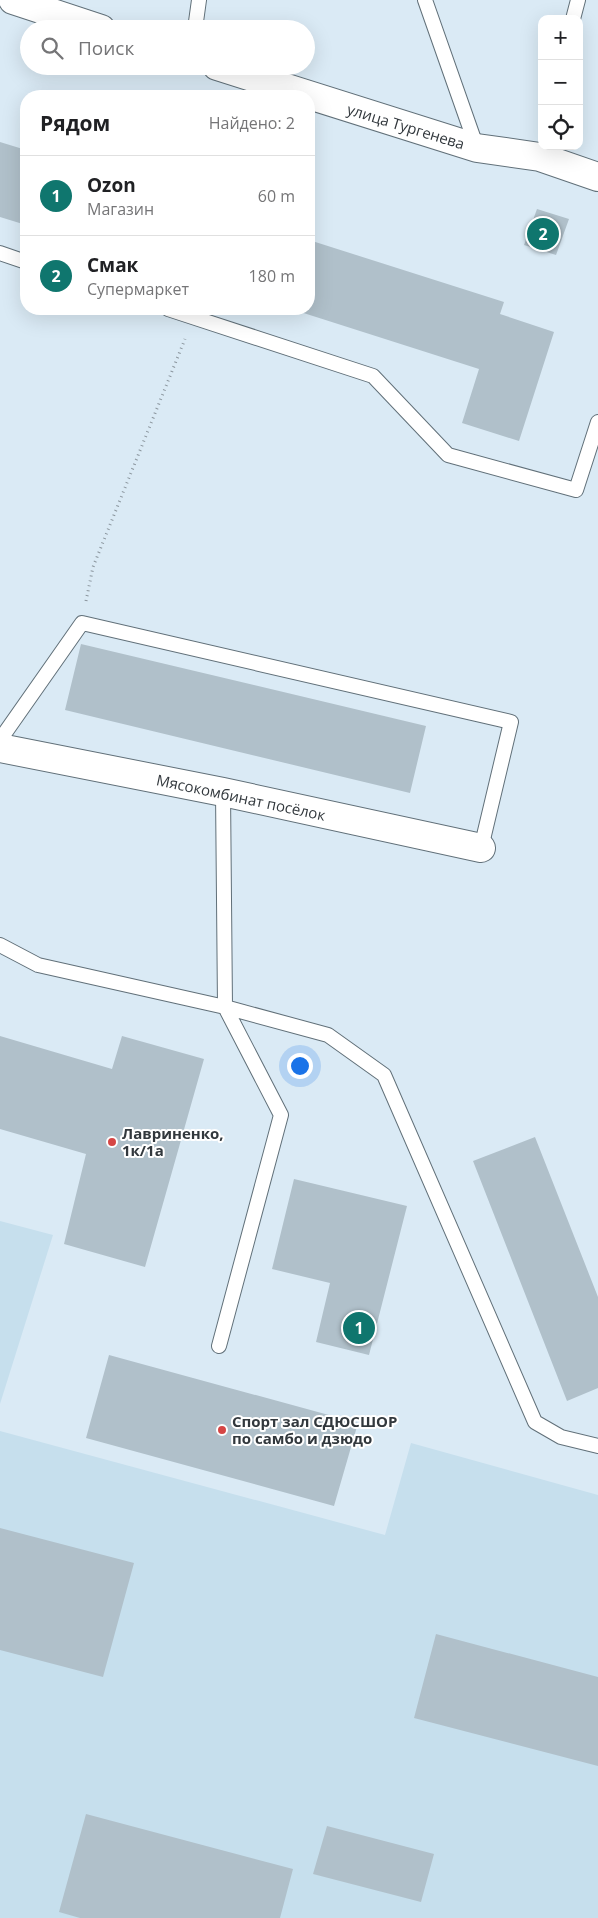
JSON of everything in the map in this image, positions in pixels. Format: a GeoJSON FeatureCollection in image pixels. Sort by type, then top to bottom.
{"type":"FeatureCollection","features":[{"type":"Feature","properties":{"kind":"street"},"geometry":{"type":"LineString","coordinates":[[13,0],[74,20]]}},
{"type":"Feature","properties":{"kind":"street","name":"улица Тургенева"},"geometry":{"type":"LineString","coordinates":[[246,75],[293,90]]}},
{"type":"Feature","properties":{"kind":"street","name":"улица Тургенева"},"geometry":{"type":"LineString","coordinates":[[315,97],[477,148],[542,152],[598,176]]}},
{"type":"Feature","properties":{"kind":"street","name":"Мясокомбинат посёлок"},"geometry":{"type":"LineString","coordinates":[[0,748],[223,792],[481,848]]}},
{"type":"Feature","properties":{"kind":"lane"},"geometry":{"type":"LineString","coordinates":[[196,20],[199,0]]}},
{"type":"Feature","properties":{"kind":"lane"},"geometry":{"type":"LineString","coordinates":[[425,0],[477,148]]}},
{"type":"Feature","properties":{"kind":"lane"},"geometry":{"type":"LineString","coordinates":[[574,15],[578,0]]}},
{"type":"Feature","properties":{"kind":"lane"},"geometry":{"type":"LineString","coordinates":[[0,253],[20,260]]}},
{"type":"Feature","properties":{"kind":"lane"},"geometry":{"type":"LineString","coordinates":[[188,315],[373,376],[448,456],[576,490],[598,422]]}},
{"type":"Feature","properties":{"kind":"lane"},"geometry":{"type":"LineString","coordinates":[[0,740],[82,623],[511,722],[481,848]]}},
{"type":"Feature","properties":{"kind":"lane"},"geometry":{"type":"LineString","coordinates":[[219,1346],[281,1115],[225,1007],[223,792]]}},
{"type":"Feature","properties":{"kind":"lane"},"geometry":{"type":"LineString","coordinates":[[0,945],[38,965],[225,1007],[328,1035],[384,1075],[535,1422],[561,1437],[598,1446]]}},
{"type":"Feature","properties":{"kind":"path"},"geometry":{"type":"LineString","coordinates":[[82,623],[93,567],[194,317]]}},
{"type":"Feature","properties":{"kind":"shaded area"},"geometry":{"type":"Polygon","coordinates":[[[0,1221],[53,1235],[0,1404],[0,1221]]]}},
{"type":"Feature","properties":{"kind":"shaded area"},"geometry":{"type":"Polygon","coordinates":[[[0,1431],[385,1535],[411,1443],[598,1495],[598,1918],[0,1918],[0,1431]]]}},
{"type":"Feature","properties":{"kind":"building"},"geometry":{"type":"Polygon","coordinates":[[[0,142],[20,148],[20,223],[0,217],[0,142]]]}},
{"type":"Feature","properties":{"kind":"building"},"geometry":{"type":"Polygon","coordinates":[[[537,209],[569,219],[556,255],[524,245],[537,209]]]}},
{"type":"Feature","properties":{"kind":"building"},"geometry":{"type":"Polygon","coordinates":[[[315,242],[504,302],[500,314],[554,332],[519,441],[462,423],[479,369],[310,315],[315,315],[315,242]]]}},
{"type":"Feature","properties":{"kind":"building"},"geometry":{"type":"Polygon","coordinates":[[[81,644],[426,726],[410,793],[65,710],[81,644]]]}},
{"type":"Feature","properties":{"kind":"building","name":"Лавриненко, 1к/1а"},"geometry":{"type":"Polygon","coordinates":[[[0,1036],[112,1069],[122,1036],[204,1059],[145,1267],[64,1244],[86,1154],[0,1129],[0,1036]]]}},
{"type":"Feature","properties":{"kind":"building"},"geometry":{"type":"Polygon","coordinates":[[[535,1137],[598,1297],[598,1388],[567,1401],[473,1161],[535,1137]]]}},
{"type":"Feature","properties":{"kind":"building"},"geometry":{"type":"Polygon","coordinates":[[[294,1179],[407,1206],[369,1355],[316,1342],[330,1283],[272,1269],[294,1179]]]}},
{"type":"Feature","properties":{"kind":"building","name":"Спорт зал СДЮСШОР по самбо и дзюдо"},"geometry":{"type":"Polygon","coordinates":[[[109,1355],[358,1423],[334,1506],[86,1438],[109,1355]]]}},
{"type":"Feature","properties":{"kind":"building"},"geometry":{"type":"Polygon","coordinates":[[[0,1528],[134,1563],[103,1677],[0,1650],[0,1528]]]}},
{"type":"Feature","properties":{"kind":"building"},"geometry":{"type":"Polygon","coordinates":[[[436,1634],[598,1677],[598,1766],[414,1718],[436,1634]]]}},
{"type":"Feature","properties":{"kind":"building"},"geometry":{"type":"Polygon","coordinates":[[[86,1814],[293,1869],[280,1918],[80,1918],[59,1912],[86,1814]]]}},
{"type":"Feature","properties":{"kind":"building"},"geometry":{"type":"Polygon","coordinates":[[[327,1826],[434,1854],[421,1902],[313,1874],[327,1826]]]}},
{"type":"Feature","properties":{"kind":"place","name":"Смак"},"geometry":{"type":"Point","coordinates":[543,234]}},
{"type":"Feature","properties":{"kind":"place","name":"Лавриненко, 1к/1а"},"geometry":{"type":"Point","coordinates":[112,1142]}},
{"type":"Feature","properties":{"kind":"place","name":"Ozon"},"geometry":{"type":"Point","coordinates":[359,1328]}},
{"type":"Feature","properties":{"kind":"place","name":"Спорт зал СДЮСШОР по самбо и дзюдо"},"geometry":{"type":"Point","coordinates":[222,1430]}}]}
